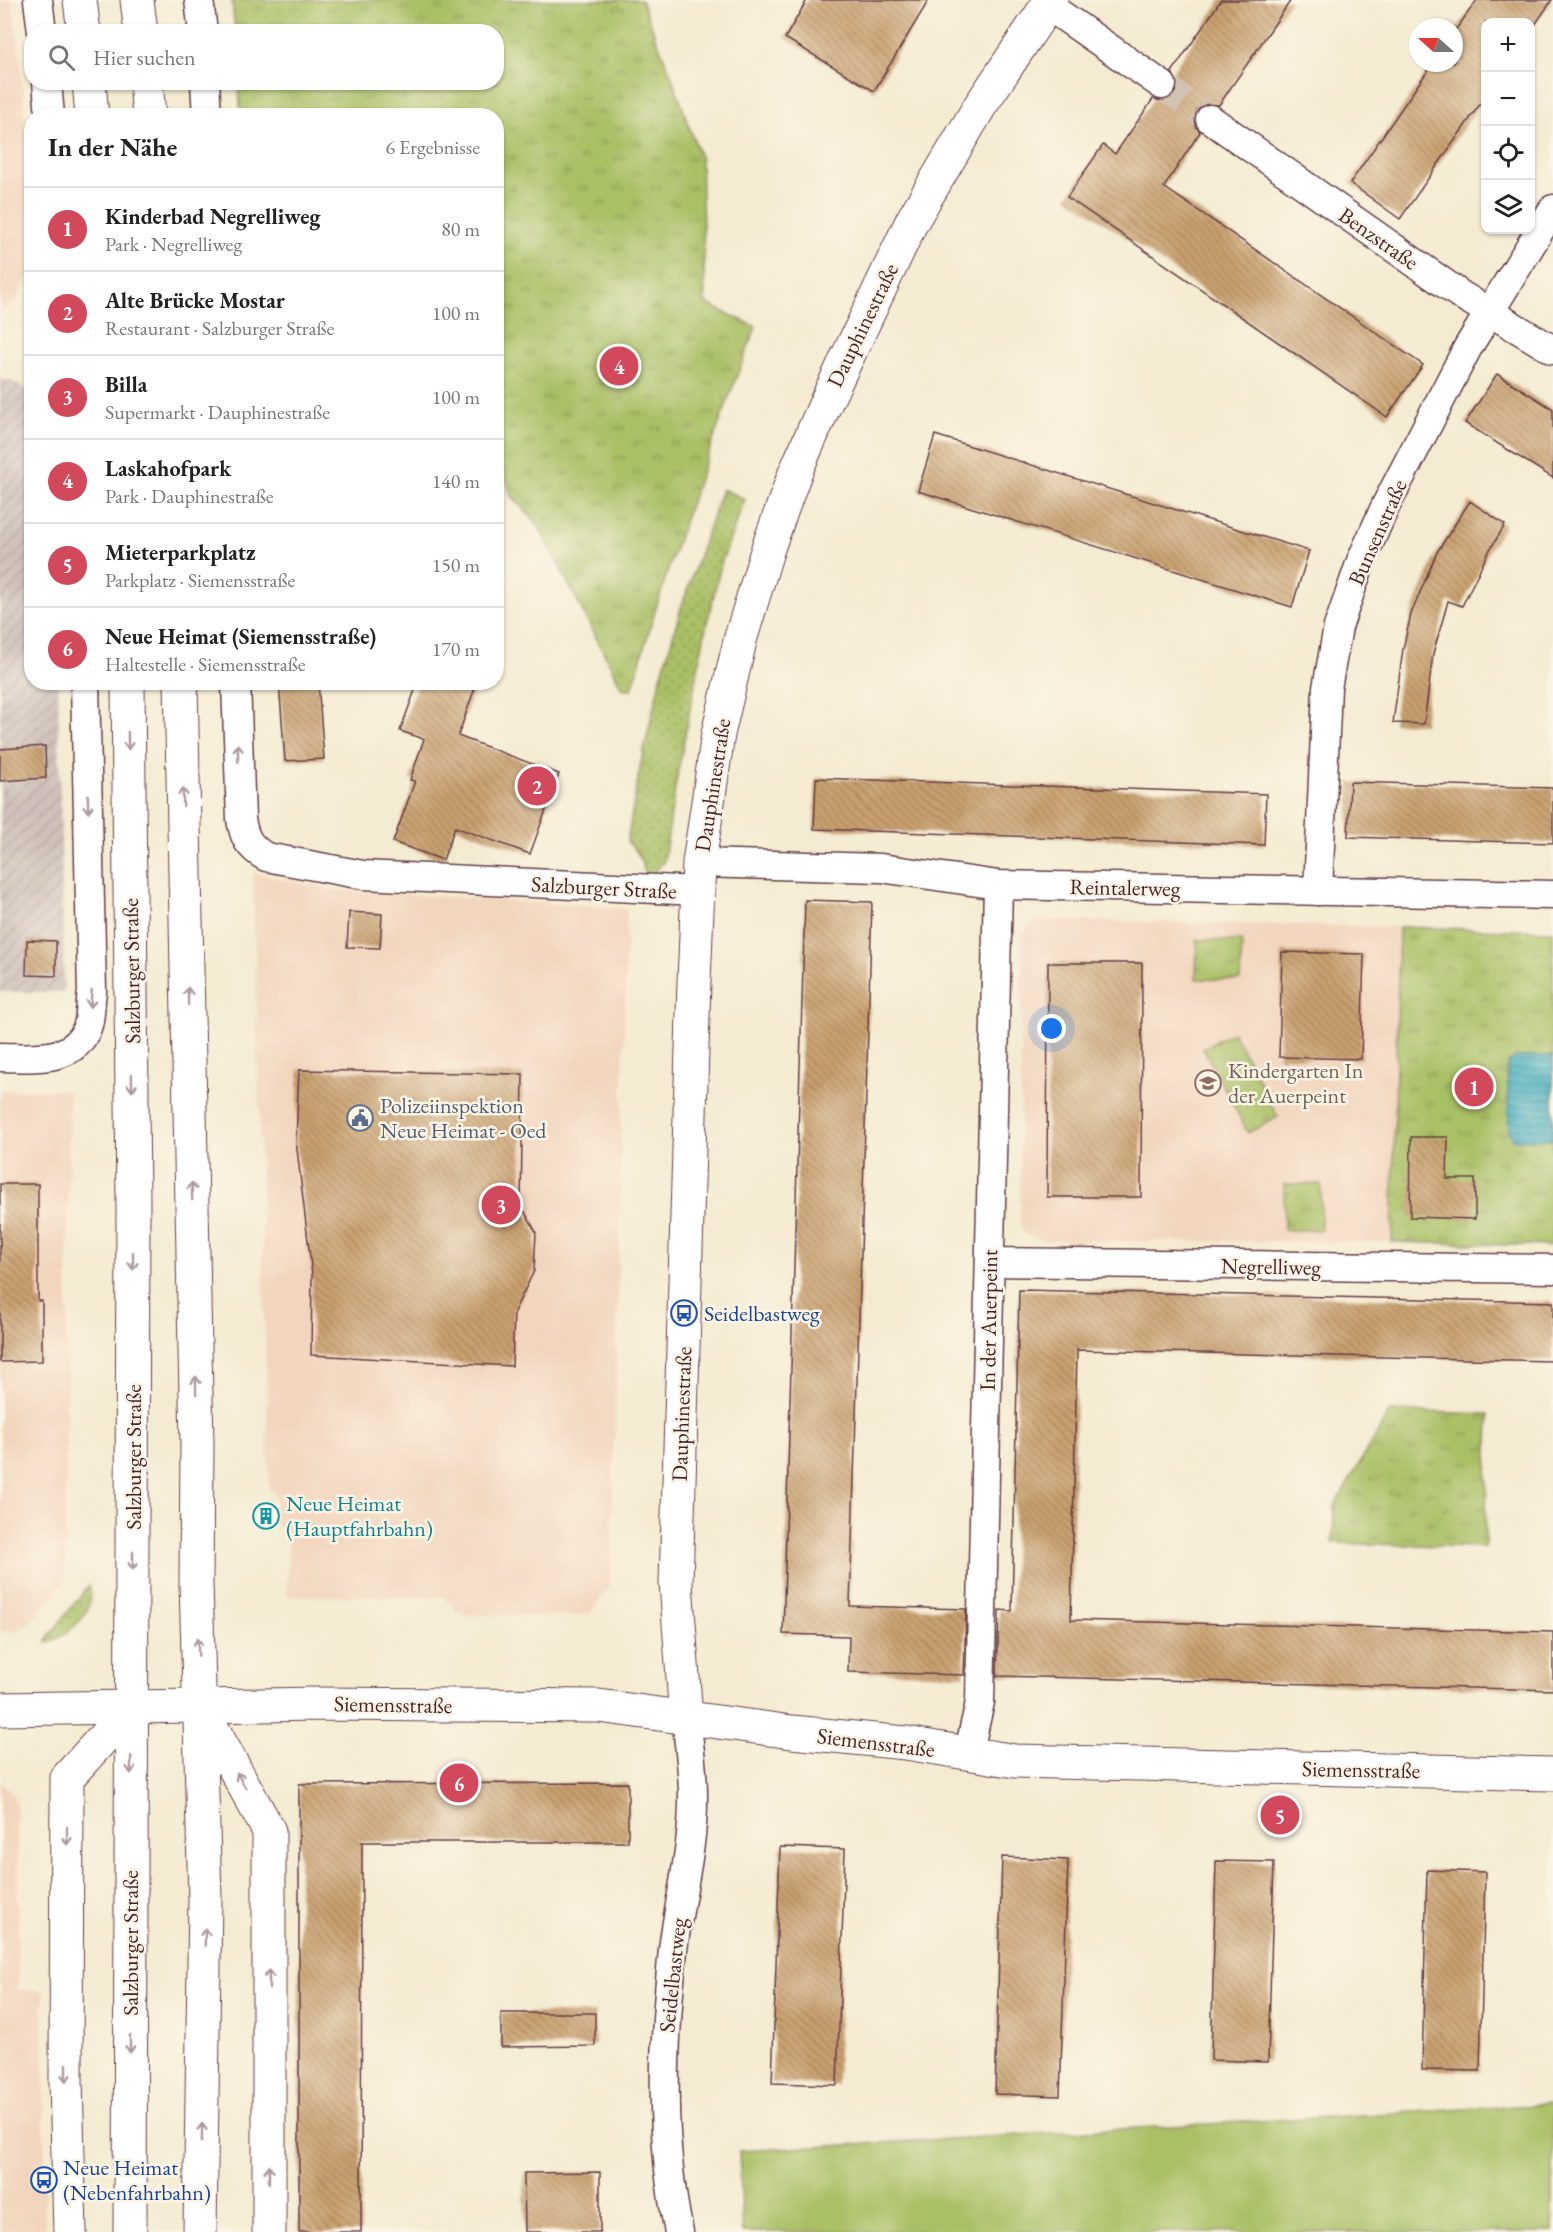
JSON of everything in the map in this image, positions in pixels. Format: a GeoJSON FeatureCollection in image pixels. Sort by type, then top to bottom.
{"type":"FeatureCollection","features":[{"type":"Feature","properties":{"kind":"main road"},"geometry":{"type":"LineString","coordinates":[[80,0],[83,24]]}},
{"type":"Feature","properties":{"kind":"main road"},"geometry":{"type":"LineString","coordinates":[[136,0],[140,24]]}},
{"type":"Feature","properties":{"kind":"main road","name":"Dauphinestraße"},"geometry":{"type":"LineString","coordinates":[[686,1718],[676,1583],[698,877],[718,734],[741,637],[768,548],[795,473],[856,336],[912,221],[980,106],[1049,2]]}},
{"type":"Feature","properties":{"kind":"main road"},"geometry":{"type":"LineString","coordinates":[[90,90],[91,108]]}},
{"type":"Feature","properties":{"kind":"main road"},"geometry":{"type":"LineString","coordinates":[[147,90],[148,108]]}},
{"type":"Feature","properties":{"kind":"main road","name":"Salzburger Straße"},"geometry":{"type":"LineString","coordinates":[[128,690],[133,1202],[129,2232]]}},
{"type":"Feature","properties":{"kind":"main road"},"geometry":{"type":"LineString","coordinates":[[181,690],[205,1899],[200,2232]]}},
{"type":"Feature","properties":{"kind":"main road","name":"Siemensstraße"},"geometry":{"type":"LineString","coordinates":[[0,1709],[351,1704],[599,1706],[792,1732],[906,1743],[1015,1761],[1553,1774]]}},
{"type":"Feature","properties":{"kind":"main road"},"geometry":{"type":"LineString","coordinates":[[200,1706],[269,1831],[269,2232]]}},
{"type":"Feature","properties":{"kind":"main road"},"geometry":{"type":"LineString","coordinates":[[70,2232],[66,2080],[67,1778],[132,1707]]}},
{"type":"Feature","properties":{"kind":"street"},"geometry":{"type":"LineString","coordinates":[[38,0],[41,24]]}},
{"type":"Feature","properties":{"kind":"street"},"geometry":{"type":"LineString","coordinates":[[199,0],[201,24]]}},
{"type":"Feature","properties":{"kind":"street"},"geometry":{"type":"LineString","coordinates":[[1049,2],[1162,85]]}},
{"type":"Feature","properties":{"kind":"street"},"geometry":{"type":"LineString","coordinates":[[48,90],[49,108]]}},
{"type":"Feature","properties":{"kind":"street"},"geometry":{"type":"LineString","coordinates":[[205,90],[207,108]]}},
{"type":"Feature","properties":{"kind":"street","name":"Benzstraße"},"geometry":{"type":"LineString","coordinates":[[1210,119],[1461,295],[1553,350]]}},
{"type":"Feature","properties":{"kind":"street","name":"Bunsenstraße"},"geometry":{"type":"LineString","coordinates":[[1318,891],[1327,688],[1338,627],[1361,561],[1386,506],[1468,347],[1553,209]]}},
{"type":"Feature","properties":{"kind":"street"},"geometry":{"type":"LineString","coordinates":[[0,1057],[48,1057],[68,1051],[79,1043],[88,1025],[92,992],[85,690]]}},
{"type":"Feature","properties":{"kind":"street","name":"Salzburger Straße"},"geometry":{"type":"LineString","coordinates":[[236,690],[241,819],[244,837],[254,849],[284,862],[363,875],[698,877]]}},
{"type":"Feature","properties":{"kind":"street","name":"Reintalerweg"},"geometry":{"type":"LineString","coordinates":[[698,877],[881,868],[998,885],[1553,896]]}},
{"type":"Feature","properties":{"kind":"street","name":"In der Auerpeint"},"geometry":{"type":"LineString","coordinates":[[968,1755],[980,1702],[998,885]]}},
{"type":"Feature","properties":{"kind":"street","name":"Negrelliweg"},"geometry":{"type":"LineString","coordinates":[[990,1262],[1553,1269]]}},
{"type":"Feature","properties":{"kind":"street","name":"Seidelbastweg"},"geometry":{"type":"LineString","coordinates":[[679,2232],[666,2144],[664,2068],[673,1951],[690,1847],[693,1796],[686,1718]]}},
{"type":"Feature","properties":{"kind":"shaded area"},"geometry":{"type":"Polygon","coordinates":[[[0,0],[12,0],[20,53],[24,108],[24,284],[17,300],[0,312],[0,0]]]}},
{"type":"Feature","properties":{"kind":"shaded area"},"geometry":{"type":"Polygon","coordinates":[[[0,379],[12,381],[24,388],[24,690],[58,690],[64,992],[0,992],[0,379]]]}},
{"type":"Feature","properties":{"kind":"shaded area"},"geometry":{"type":"Polygon","coordinates":[[[253,873],[336,890],[627,908],[611,1574],[608,1589],[591,1612],[578,1616],[462,1615],[443,1597],[287,1596],[288,1534],[276,1525],[275,1491],[269,1491],[253,873]]]}},
{"type":"Feature","properties":{"kind":"shaded area","name":"Kindergarten In der Auerpeint"},"geometry":{"type":"Polygon","coordinates":[[[1042,920],[1399,927],[1392,1242],[1044,1241],[1024,1234],[1020,1224],[1022,942],[1024,932],[1030,923],[1042,920]]]}},
{"type":"Feature","properties":{"kind":"shaded area"},"geometry":{"type":"Polygon","coordinates":[[[0,1090],[69,1090],[65,1580],[35,1618],[13,1632],[0,1631],[0,1090]]]}},
{"type":"Feature","properties":{"kind":"shaded area"},"geometry":{"type":"Polygon","coordinates":[[[0,1781],[12,1794],[17,1804],[18,1990],[43,1991],[45,2232],[0,2232],[0,1781]]]}},
{"type":"Feature","properties":{"kind":"green space"},"geometry":{"type":"Polygon","coordinates":[[[232,0],[641,0],[673,80],[701,160],[705,303],[756,327],[689,507],[632,690],[622,688],[538,525],[511,495],[504,473],[504,108],[240,108],[239,90],[504,90],[504,24],[234,24],[232,0]]]}},
{"type":"Feature","properties":{"kind":"green space"},"geometry":{"type":"Polygon","coordinates":[[[722,489],[745,499],[722,561],[706,627],[676,782],[664,861],[655,872],[646,874],[637,852],[627,841],[641,763],[660,680],[681,608],[722,489]]]}},
{"type":"Feature","properties":{"kind":"green space"},"geometry":{"type":"Polygon","coordinates":[[[1399,927],[1553,931],[1553,1246],[1392,1242],[1399,927]]]}},
{"type":"Feature","properties":{"kind":"green space"},"geometry":{"type":"Polygon","coordinates":[[[1197,940],[1242,941],[1240,980],[1196,979],[1197,940]]]}},
{"type":"Feature","properties":{"kind":"green space"},"geometry":{"type":"Polygon","coordinates":[[[1233,1032],[1278,1117],[1248,1133],[1203,1048],[1233,1032]]]}},
{"type":"Feature","properties":{"kind":"green space"},"geometry":{"type":"Polygon","coordinates":[[[1284,1184],[1321,1184],[1321,1230],[1284,1230],[1284,1184]]]}},
{"type":"Feature","properties":{"kind":"green space"},"geometry":{"type":"Polygon","coordinates":[[[1390,1411],[1489,1414],[1485,1547],[1333,1543],[1334,1507],[1390,1411]]]}},
{"type":"Feature","properties":{"kind":"green space"},"geometry":{"type":"Polygon","coordinates":[[[89,1585],[91,1595],[89,1604],[80,1621],[64,1634],[47,1643],[49,1636],[89,1585]]]}},
{"type":"Feature","properties":{"kind":"green space"},"geometry":{"type":"Polygon","coordinates":[[[1553,2104],[1553,2232],[743,2232],[739,2151],[1553,2104]]]}},
{"type":"Feature","properties":{"kind":"water"},"geometry":{"type":"Polygon","coordinates":[[[1553,1056],[1553,1140],[1514,1140],[1509,1132],[1507,1063],[1515,1057],[1553,1056]]]}},
{"type":"Feature","properties":{"kind":"building"},"geometry":{"type":"Polygon","coordinates":[[[807,0],[929,0],[874,91],[785,38],[807,0]]]}},
{"type":"Feature","properties":{"kind":"building"},"geometry":{"type":"Polygon","coordinates":[[[1221,0],[1291,0],[1219,105],[1204,104],[1196,110],[1195,125],[1200,132],[1164,187],[1423,365],[1387,417],[1067,197],[1103,145],[1115,154],[1153,99],[1161,101],[1175,95],[1178,86],[1172,72],[1221,0]]]}},
{"type":"Feature","properties":{"kind":"building"},"geometry":{"type":"Polygon","coordinates":[[[1477,0],[1552,0],[1535,25],[1535,18],[1481,18],[1481,103],[1400,219],[1350,183],[1427,72],[1463,72],[1463,19],[1477,0]]]}},
{"type":"Feature","properties":{"kind":"building"},"geometry":{"type":"Polygon","coordinates":[[[1497,374],[1553,409],[1553,478],[1465,423],[1497,374]]]}},
{"type":"Feature","properties":{"kind":"building"},"geometry":{"type":"Polygon","coordinates":[[[935,435],[1309,551],[1292,607],[918,491],[935,435]]]}},
{"type":"Feature","properties":{"kind":"building"},"geometry":{"type":"Polygon","coordinates":[[[1470,501],[1505,525],[1489,551],[1462,606],[1448,601],[1433,654],[1424,724],[1393,723],[1403,649],[1411,614],[1437,552],[1470,501]]]}},
{"type":"Feature","properties":{"kind":"building"},"geometry":{"type":"Polygon","coordinates":[[[280,690],[319,690],[324,759],[285,761],[280,690]]]}},
{"type":"Feature","properties":{"kind":"building"},"geometry":{"type":"Polygon","coordinates":[[[415,690],[474,690],[458,736],[559,774],[530,854],[455,827],[443,860],[393,842],[415,781],[410,780],[424,739],[400,731],[415,690]]]}},
{"type":"Feature","properties":{"kind":"building"},"geometry":{"type":"Polygon","coordinates":[[[45,746],[46,778],[0,781],[0,749],[45,746]]]}},
{"type":"Feature","properties":{"kind":"building"},"geometry":{"type":"Polygon","coordinates":[[[816,778],[1266,794],[1264,845],[814,829],[816,778]]]}},
{"type":"Feature","properties":{"kind":"building"},"geometry":{"type":"Polygon","coordinates":[[[1350,782],[1553,788],[1553,843],[1348,837],[1350,782]]]}},
{"type":"Feature","properties":{"kind":"building"},"geometry":{"type":"Polygon","coordinates":[[[805,900],[872,902],[850,1606],[966,1609],[964,1675],[848,1672],[849,1636],[783,1634],[805,900]]]}},
{"type":"Feature","properties":{"kind":"building"},"geometry":{"type":"Polygon","coordinates":[[[349,912],[382,914],[380,948],[347,947],[349,912]]]}},
{"type":"Feature","properties":{"kind":"building"},"geometry":{"type":"Polygon","coordinates":[[[27,940],[56,941],[56,976],[26,975],[27,940]]]}},
{"type":"Feature","properties":{"kind":"building"},"geometry":{"type":"Polygon","coordinates":[[[1282,952],[1364,954],[1361,1059],[1279,1057],[1282,952]]]}},
{"type":"Feature","properties":{"kind":"building"},"geometry":{"type":"Polygon","coordinates":[[[1048,963],[1142,963],[1141,1197],[1047,1197],[1048,963]]]}},
{"type":"Feature","properties":{"kind":"building"},"geometry":{"type":"Polygon","coordinates":[[[299,1070],[523,1074],[521,1205],[536,1232],[534,1271],[514,1312],[512,1366],[311,1355],[312,1274],[296,1141],[299,1070]]]}},
{"type":"Feature","properties":{"kind":"building"},"geometry":{"type":"Polygon","coordinates":[[[1411,1137],[1448,1137],[1447,1179],[1475,1179],[1475,1219],[1410,1217],[1411,1137]]]}},
{"type":"Feature","properties":{"kind":"building"},"geometry":{"type":"Polygon","coordinates":[[[0,1184],[38,1184],[38,1301],[42,1301],[42,1361],[0,1362],[0,1184]]]}},
{"type":"Feature","properties":{"kind":"building"},"geometry":{"type":"Polygon","coordinates":[[[1019,1290],[1553,1302],[1553,1361],[1077,1350],[1071,1620],[1553,1632],[1553,1690],[997,1676],[999,1610],[1012,1611],[1019,1290]]]}},
{"type":"Feature","properties":{"kind":"building"},"geometry":{"type":"Polygon","coordinates":[[[628,1783],[628,1842],[362,1842],[361,2232],[299,2232],[299,1784],[628,1783]]]}},
{"type":"Feature","properties":{"kind":"building"},"geometry":{"type":"Polygon","coordinates":[[[780,1847],[845,1849],[837,2085],[772,2083],[780,1847]]]}},
{"type":"Feature","properties":{"kind":"building"},"geometry":{"type":"Polygon","coordinates":[[[1002,1857],[1068,1860],[1060,2096],[995,2094],[1002,1857]]]}},
{"type":"Feature","properties":{"kind":"building"},"geometry":{"type":"Polygon","coordinates":[[[1216,1861],[1274,1862],[1268,2062],[1211,2060],[1216,1861]]]}},
{"type":"Feature","properties":{"kind":"building"},"geometry":{"type":"Polygon","coordinates":[[[1427,1870],[1485,1872],[1480,2071],[1422,2070],[1427,1870]]]}},
{"type":"Feature","properties":{"kind":"building"},"geometry":{"type":"Polygon","coordinates":[[[501,2013],[595,2013],[595,2046],[501,2047],[501,2013]]]}},
{"type":"Feature","properties":{"kind":"building"},"geometry":{"type":"Polygon","coordinates":[[[600,2172],[600,2232],[525,2232],[524,2173],[600,2172]]]}},
{"type":"Feature","properties":{"kind":"tunnel"},"geometry":{"type":"LineString","coordinates":[[1162,85],[1210,119]]}},
{"type":"Feature","properties":{"kind":"place","name":"Laskahofpark"},"geometry":{"type":"Point","coordinates":[619,366]}},
{"type":"Feature","properties":{"kind":"place","name":"Alte Brücke Mostar"},"geometry":{"type":"Point","coordinates":[537,786]}},
{"type":"Feature","properties":{"kind":"place","name":"Kindergarten In der Auerpeint"},"geometry":{"type":"Point","coordinates":[1208,1083]}},
{"type":"Feature","properties":{"kind":"place","name":"Kinderbad Negrelliweg"},"geometry":{"type":"Point","coordinates":[1474,1087]}},
{"type":"Feature","properties":{"kind":"place","name":"Polizeiinspektion Neue Heimat - Oed"},"geometry":{"type":"Point","coordinates":[360,1118]}},
{"type":"Feature","properties":{"kind":"place","name":"Billa"},"geometry":{"type":"Point","coordinates":[501,1205]}},
{"type":"Feature","properties":{"kind":"place","name":"Seidelbastweg"},"geometry":{"type":"Point","coordinates":[684,1313]}},
{"type":"Feature","properties":{"kind":"place","name":"Neue Heimat (Hauptfahrbahn)"},"geometry":{"type":"Point","coordinates":[266,1516]}},
{"type":"Feature","properties":{"kind":"place","name":"Neue Heimat (Siemensstraße)"},"geometry":{"type":"Point","coordinates":[459,1783]}},
{"type":"Feature","properties":{"kind":"place","name":"Mieterparkplatz"},"geometry":{"type":"Point","coordinates":[1280,1815]}},
{"type":"Feature","properties":{"kind":"place","name":"Neue Heimat (Nebenfahrbahn)"},"geometry":{"type":"Point","coordinates":[44,2180]}}]}
